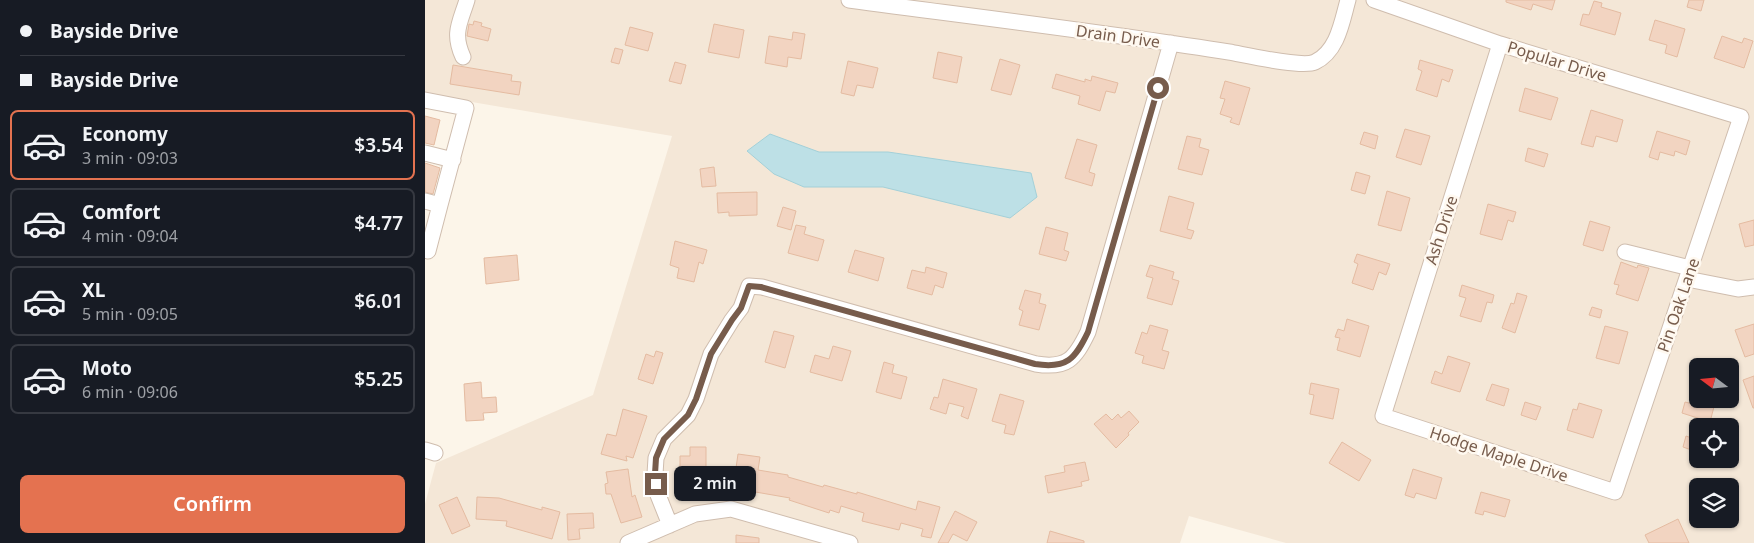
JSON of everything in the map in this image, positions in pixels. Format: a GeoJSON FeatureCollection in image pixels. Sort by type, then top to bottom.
{"type":"FeatureCollection","features":[{"type":"Feature","properties":{"kind":"street"},"geometry":{"type":"LineString","coordinates":[[463,57],[457,43],[458,29],[467,0]]}},
{"type":"Feature","properties":{"kind":"street","name":"Drain Drive"},"geometry":{"type":"LineString","coordinates":[[853,0],[1307,63],[1315,62],[1333,45],[1339,33],[1348,0]]}},
{"type":"Feature","properties":{"kind":"street","name":"Popular Drive"},"geometry":{"type":"LineString","coordinates":[[1374,0],[1500,44],[1741,117]]}},
{"type":"Feature","properties":{"kind":"street"},"geometry":{"type":"LineString","coordinates":[[670,525],[658,495],[655,474],[656,458],[664,439],[688,415],[696,399],[711,354],[741,308],[749,286],[771,290],[1035,364],[1051,366],[1067,362],[1079,350],[1088,332],[1171,43]]}},
{"type":"Feature","properties":{"kind":"street","name":"Ash Drive"},"geometry":{"type":"LineString","coordinates":[[1383,416],[1500,44]]}},
{"type":"Feature","properties":{"kind":"street"},"geometry":{"type":"LineString","coordinates":[[425,100],[466,108],[427,251],[425,250]]}},
{"type":"Feature","properties":{"kind":"street","name":"Pin Oak Lane"},"geometry":{"type":"LineString","coordinates":[[1615,492],[1741,117]]}},
{"type":"Feature","properties":{"kind":"street"},"geometry":{"type":"LineString","coordinates":[[425,153],[453,160]]}},
{"type":"Feature","properties":{"kind":"street"},"geometry":{"type":"LineString","coordinates":[[425,200],[440,205]]}},
{"type":"Feature","properties":{"kind":"street"},"geometry":{"type":"LineString","coordinates":[[1625,252],[1738,289],[1754,287]]}},
{"type":"Feature","properties":{"kind":"street","name":"Hodge Maple Drive"},"geometry":{"type":"LineString","coordinates":[[1383,416],[1615,492]]}},
{"type":"Feature","properties":{"kind":"street"},"geometry":{"type":"LineString","coordinates":[[628,543],[695,514],[731,509],[850,543]]}},
{"type":"Feature","properties":{"kind":"shaded area"},"geometry":{"type":"Polygon","coordinates":[[[425,0],[1754,0],[1754,543],[1286,543],[1189,516],[1180,543],[425,543],[425,504],[436,463],[593,395],[672,136],[425,94],[425,0]]]}},
{"type":"Feature","properties":{"kind":"water"},"geometry":{"type":"Polygon","coordinates":[[[770,134],[819,152],[888,152],[1031,173],[1037,197],[1010,218],[883,187],[804,187],[774,174],[747,151],[770,134]]]}},
{"type":"Feature","properties":{"kind":"building"},"geometry":{"type":"Polygon","coordinates":[[[1506,0],[1555,0],[1552,10],[1533,4],[1531,10],[1506,2],[1506,0]]]}},
{"type":"Feature","properties":{"kind":"building"},"geometry":{"type":"Polygon","coordinates":[[[1689,0],[1704,0],[1701,11],[1687,7],[1689,0]]]}},
{"type":"Feature","properties":{"kind":"building"},"geometry":{"type":"Polygon","coordinates":[[[1594,1],[1602,3],[1601,7],[1621,13],[1615,35],[1580,25],[1583,14],[1589,15],[1594,1]]]}},
{"type":"Feature","properties":{"kind":"building"},"geometry":{"type":"Polygon","coordinates":[[[1655,20],[1685,29],[1677,57],[1665,53],[1667,45],[1649,40],[1655,20]]]}},
{"type":"Feature","properties":{"kind":"building"},"geometry":{"type":"Polygon","coordinates":[[[474,21],[482,23],[481,26],[491,29],[488,41],[467,36],[469,24],[473,25],[474,21]]]}},
{"type":"Feature","properties":{"kind":"building"},"geometry":{"type":"Polygon","coordinates":[[[714,24],[744,30],[739,58],[708,52],[714,24]]]}},
{"type":"Feature","properties":{"kind":"building"},"geometry":{"type":"Polygon","coordinates":[[[630,27],[653,33],[648,51],[625,45],[630,27]]]}},
{"type":"Feature","properties":{"kind":"building"},"geometry":{"type":"Polygon","coordinates":[[[793,32],[805,34],[801,59],[788,57],[787,67],[765,63],[769,36],[792,40],[793,32]]]}},
{"type":"Feature","properties":{"kind":"building"},"geometry":{"type":"Polygon","coordinates":[[[1722,36],[1742,43],[1744,38],[1753,41],[1744,68],[1714,58],[1722,36]]]}},
{"type":"Feature","properties":{"kind":"building"},"geometry":{"type":"Polygon","coordinates":[[[615,48],[623,50],[619,64],[611,62],[615,48]]]}},
{"type":"Feature","properties":{"kind":"building"},"geometry":{"type":"Polygon","coordinates":[[[938,52],[962,57],[957,83],[933,78],[938,52]]]}},
{"type":"Feature","properties":{"kind":"building"},"geometry":{"type":"Polygon","coordinates":[[[1000,59],[1020,65],[1011,95],[991,90],[1000,59]]]}},
{"type":"Feature","properties":{"kind":"building"},"geometry":{"type":"Polygon","coordinates":[[[1420,60],[1453,70],[1449,82],[1442,79],[1437,97],[1416,90],[1422,71],[1418,69],[1420,60]]]}},
{"type":"Feature","properties":{"kind":"building"},"geometry":{"type":"Polygon","coordinates":[[[848,61],[878,68],[873,88],[857,85],[854,96],[841,93],[848,61]]]}},
{"type":"Feature","properties":{"kind":"building"},"geometry":{"type":"Polygon","coordinates":[[[675,62],[686,65],[681,84],[669,81],[675,62]]]}},
{"type":"Feature","properties":{"kind":"building"},"geometry":{"type":"Polygon","coordinates":[[[453,65],[512,75],[511,81],[521,82],[519,95],[450,84],[453,65]]]}},
{"type":"Feature","properties":{"kind":"building"},"geometry":{"type":"Polygon","coordinates":[[[1056,74],[1085,82],[1085,79],[1091,81],[1092,76],[1118,83],[1115,93],[1106,91],[1100,111],[1078,104],[1080,96],[1052,88],[1056,74]]]}},
{"type":"Feature","properties":{"kind":"building"},"geometry":{"type":"Polygon","coordinates":[[[1225,81],[1250,88],[1239,125],[1230,122],[1232,118],[1220,114],[1225,99],[1220,98],[1225,81]]]}},
{"type":"Feature","properties":{"kind":"building"},"geometry":{"type":"Polygon","coordinates":[[[1525,88],[1558,98],[1551,120],[1519,111],[1525,88]]]}},
{"type":"Feature","properties":{"kind":"building"},"geometry":{"type":"Polygon","coordinates":[[[1591,110],[1623,120],[1617,142],[1596,136],[1593,147],[1581,144],[1591,110]]]}},
{"type":"Feature","properties":{"kind":"building"},"geometry":{"type":"Polygon","coordinates":[[[425,116],[440,120],[434,145],[425,143],[425,116]]]}},
{"type":"Feature","properties":{"kind":"building"},"geometry":{"type":"Polygon","coordinates":[[[1405,129],[1430,136],[1421,165],[1396,157],[1405,129]]]}},
{"type":"Feature","properties":{"kind":"building"},"geometry":{"type":"Polygon","coordinates":[[[1657,131],[1690,141],[1686,155],[1675,151],[1674,156],[1660,152],[1658,160],[1649,157],[1657,131]]]}},
{"type":"Feature","properties":{"kind":"building"},"geometry":{"type":"Polygon","coordinates":[[[1364,132],[1378,136],[1375,149],[1360,144],[1364,132]]]}},
{"type":"Feature","properties":{"kind":"building"},"geometry":{"type":"Polygon","coordinates":[[[1187,136],[1201,139],[1199,147],[1209,150],[1202,175],[1178,169],[1187,136]]]}},
{"type":"Feature","properties":{"kind":"building"},"geometry":{"type":"Polygon","coordinates":[[[1077,139],[1097,145],[1089,172],[1095,174],[1092,186],[1065,178],[1077,139]]]}},
{"type":"Feature","properties":{"kind":"building"},"geometry":{"type":"Polygon","coordinates":[[[1528,148],[1548,154],[1544,167],[1525,161],[1528,148]]]}},
{"type":"Feature","properties":{"kind":"building"},"geometry":{"type":"Polygon","coordinates":[[[425,163],[440,168],[433,194],[425,192],[425,163]]]}},
{"type":"Feature","properties":{"kind":"building"},"geometry":{"type":"Polygon","coordinates":[[[714,167],[716,186],[702,187],[700,169],[714,167]]]}},
{"type":"Feature","properties":{"kind":"building"},"geometry":{"type":"Polygon","coordinates":[[[1356,172],[1370,176],[1365,194],[1351,190],[1356,172]]]}},
{"type":"Feature","properties":{"kind":"building"},"geometry":{"type":"Polygon","coordinates":[[[1387,191],[1410,198],[1401,231],[1378,225],[1387,191]]]}},
{"type":"Feature","properties":{"kind":"building"},"geometry":{"type":"Polygon","coordinates":[[[757,192],[757,215],[729,216],[729,212],[718,213],[717,193],[757,192]]]}},
{"type":"Feature","properties":{"kind":"building"},"geometry":{"type":"Polygon","coordinates":[[[1169,196],[1194,203],[1187,229],[1194,231],[1191,239],[1160,231],[1169,196]]]}},
{"type":"Feature","properties":{"kind":"building"},"geometry":{"type":"Polygon","coordinates":[[[1488,204],[1516,212],[1513,222],[1508,220],[1502,240],[1480,234],[1488,204]]]}},
{"type":"Feature","properties":{"kind":"building"},"geometry":{"type":"Polygon","coordinates":[[[783,207],[796,211],[791,230],[777,226],[783,207]]]}},
{"type":"Feature","properties":{"kind":"building"},"geometry":{"type":"Polygon","coordinates":[[[1754,220],[1754,245],[1745,247],[1739,224],[1754,220]]]}},
{"type":"Feature","properties":{"kind":"building"},"geometry":{"type":"Polygon","coordinates":[[[1590,221],[1610,227],[1603,251],[1583,245],[1590,221]]]}},
{"type":"Feature","properties":{"kind":"building"},"geometry":{"type":"Polygon","coordinates":[[[796,225],[806,227],[804,234],[824,240],[818,261],[788,253],[796,225]]]}},
{"type":"Feature","properties":{"kind":"building"},"geometry":{"type":"Polygon","coordinates":[[[1046,227],[1068,233],[1064,250],[1069,252],[1066,261],[1039,254],[1046,227]]]}},
{"type":"Feature","properties":{"kind":"building"},"geometry":{"type":"Polygon","coordinates":[[[675,241],[707,250],[703,264],[699,262],[694,282],[677,278],[679,268],[670,265],[675,241]]]}},
{"type":"Feature","properties":{"kind":"building"},"geometry":{"type":"Polygon","coordinates":[[[855,250],[884,258],[878,281],[848,272],[855,250]]]}},
{"type":"Feature","properties":{"kind":"building"},"geometry":{"type":"Polygon","coordinates":[[[1357,254],[1390,264],[1386,275],[1379,272],[1373,290],[1352,283],[1358,264],[1354,262],[1357,254]]]}},
{"type":"Feature","properties":{"kind":"building"},"geometry":{"type":"Polygon","coordinates":[[[517,255],[519,280],[486,284],[484,258],[517,255]]]}},
{"type":"Feature","properties":{"kind":"building"},"geometry":{"type":"Polygon","coordinates":[[[1621,262],[1637,268],[1638,265],[1649,268],[1638,301],[1616,294],[1619,285],[1614,284],[1621,262]]]}},
{"type":"Feature","properties":{"kind":"building"},"geometry":{"type":"Polygon","coordinates":[[[1150,265],[1174,272],[1172,279],[1179,281],[1172,305],[1147,298],[1153,278],[1146,276],[1150,265]]]}},
{"type":"Feature","properties":{"kind":"building"},"geometry":{"type":"Polygon","coordinates":[[[926,267],[947,273],[943,288],[935,285],[932,295],[907,288],[912,270],[925,273],[926,267]]]}},
{"type":"Feature","properties":{"kind":"building"},"geometry":{"type":"Polygon","coordinates":[[[1462,285],[1494,295],[1492,303],[1487,302],[1481,322],[1460,316],[1466,298],[1459,296],[1462,285]]]}},
{"type":"Feature","properties":{"kind":"building"},"geometry":{"type":"Polygon","coordinates":[[[1025,290],[1041,294],[1039,303],[1046,305],[1039,330],[1019,325],[1023,311],[1019,309],[1025,290]]]}},
{"type":"Feature","properties":{"kind":"building"},"geometry":{"type":"Polygon","coordinates":[[[1517,293],[1527,296],[1515,333],[1502,328],[1511,303],[1514,304],[1517,293]]]}},
{"type":"Feature","properties":{"kind":"building"},"geometry":{"type":"Polygon","coordinates":[[[1592,307],[1602,310],[1600,318],[1589,315],[1592,307]]]}},
{"type":"Feature","properties":{"kind":"building"},"geometry":{"type":"Polygon","coordinates":[[[1347,319],[1369,326],[1360,357],[1337,350],[1340,338],[1335,337],[1338,329],[1344,331],[1347,319]]]}},
{"type":"Feature","properties":{"kind":"building"},"geometry":{"type":"Polygon","coordinates":[[[1754,324],[1754,354],[1745,357],[1735,330],[1754,324]]]}},
{"type":"Feature","properties":{"kind":"building"},"geometry":{"type":"Polygon","coordinates":[[[1150,325],[1168,330],[1162,350],[1169,352],[1164,369],[1142,363],[1144,356],[1135,353],[1142,332],[1147,334],[1150,325]]]}},
{"type":"Feature","properties":{"kind":"building"},"geometry":{"type":"Polygon","coordinates":[[[1605,326],[1628,332],[1619,364],[1596,358],[1605,326]]]}},
{"type":"Feature","properties":{"kind":"building"},"geometry":{"type":"Polygon","coordinates":[[[774,331],[794,336],[785,368],[765,362],[774,331]]]}},
{"type":"Feature","properties":{"kind":"building"},"geometry":{"type":"Polygon","coordinates":[[[833,346],[851,351],[842,381],[810,372],[815,355],[829,359],[833,346]]]}},
{"type":"Feature","properties":{"kind":"building"},"geometry":{"type":"Polygon","coordinates":[[[656,351],[663,353],[653,384],[638,379],[646,354],[654,357],[656,351]]]}},
{"type":"Feature","properties":{"kind":"building"},"geometry":{"type":"Polygon","coordinates":[[[1448,356],[1470,363],[1460,392],[1431,383],[1435,371],[1442,374],[1448,356]]]}},
{"type":"Feature","properties":{"kind":"building"},"geometry":{"type":"Polygon","coordinates":[[[884,362],[894,365],[892,373],[907,377],[901,399],[876,392],[884,362]]]}},
{"type":"Feature","properties":{"kind":"building"},"geometry":{"type":"Polygon","coordinates":[[[1754,376],[1754,408],[1753,408],[1743,380],[1754,376]]]}},
{"type":"Feature","properties":{"kind":"building"},"geometry":{"type":"Polygon","coordinates":[[[943,379],[977,389],[968,419],[961,416],[964,407],[949,403],[946,414],[930,409],[934,397],[938,398],[943,379]]]}},
{"type":"Feature","properties":{"kind":"building"},"geometry":{"type":"Polygon","coordinates":[[[481,382],[482,398],[496,397],[497,412],[483,413],[484,420],[466,421],[464,384],[481,382]]]}},
{"type":"Feature","properties":{"kind":"building"},"geometry":{"type":"Polygon","coordinates":[[[1311,383],[1339,389],[1333,419],[1310,414],[1314,395],[1309,394],[1311,383]]]}},
{"type":"Feature","properties":{"kind":"building"},"geometry":{"type":"Polygon","coordinates":[[[1492,384],[1509,389],[1504,406],[1486,400],[1492,384]]]}},
{"type":"Feature","properties":{"kind":"building"},"geometry":{"type":"Polygon","coordinates":[[[1000,394],[1024,401],[1014,435],[1004,433],[1006,425],[992,421],[1000,394]]]}},
{"type":"Feature","properties":{"kind":"building"},"geometry":{"type":"Polygon","coordinates":[[[1525,402],[1541,407],[1536,420],[1521,415],[1525,402]]]}},
{"type":"Feature","properties":{"kind":"building"},"geometry":{"type":"Polygon","coordinates":[[[1685,402],[1689,403],[1689,408],[1714,408],[1711,418],[1698,418],[1682,413],[1685,402]]]}},
{"type":"Feature","properties":{"kind":"building"},"geometry":{"type":"Polygon","coordinates":[[[1579,403],[1602,410],[1593,438],[1567,430],[1573,409],[1577,410],[1579,403]]]}},
{"type":"Feature","properties":{"kind":"building"},"geometry":{"type":"Polygon","coordinates":[[[623,409],[647,416],[633,458],[626,456],[627,461],[601,454],[607,434],[616,436],[623,409]]]}},
{"type":"Feature","properties":{"kind":"building"},"geometry":{"type":"Polygon","coordinates":[[[1129,411],[1139,422],[1116,448],[1094,424],[1106,414],[1112,420],[1118,414],[1121,418],[1129,411]]]}},
{"type":"Feature","properties":{"kind":"building"},"geometry":{"type":"Polygon","coordinates":[[[1686,436],[1689,437],[1689,449],[1683,447],[1686,436]]]}},
{"type":"Feature","properties":{"kind":"building"},"geometry":{"type":"Polygon","coordinates":[[[1342,442],[1371,460],[1359,481],[1329,463],[1342,442]]]}},
{"type":"Feature","properties":{"kind":"building"},"geometry":{"type":"Polygon","coordinates":[[[690,447],[706,447],[706,468],[680,468],[680,456],[690,456],[690,447]]]}},
{"type":"Feature","properties":{"kind":"building"},"geometry":{"type":"Polygon","coordinates":[[[738,454],[760,457],[758,470],[788,475],[788,477],[823,487],[824,485],[857,494],[857,492],[916,510],[918,501],[940,507],[931,538],[921,536],[923,529],[901,523],[899,530],[862,521],[864,513],[841,506],[839,513],[830,510],[829,513],[789,500],[790,498],[744,490],[745,484],[734,482],[738,454]]]}},
{"type":"Feature","properties":{"kind":"building"},"geometry":{"type":"Polygon","coordinates":[[[1085,462],[1089,480],[1081,482],[1082,486],[1048,493],[1045,476],[1065,472],[1064,466],[1085,462]]]}},
{"type":"Feature","properties":{"kind":"building"},"geometry":{"type":"Polygon","coordinates":[[[705,468],[714,488],[688,500],[679,480],[705,468]]]}},
{"type":"Feature","properties":{"kind":"building"},"geometry":{"type":"Polygon","coordinates":[[[628,469],[632,497],[635,495],[642,517],[621,523],[611,494],[606,494],[605,484],[608,483],[606,472],[628,469]]]}},
{"type":"Feature","properties":{"kind":"building"},"geometry":{"type":"Polygon","coordinates":[[[1413,469],[1442,478],[1436,499],[1416,493],[1414,498],[1405,495],[1413,469]]]}},
{"type":"Feature","properties":{"kind":"building"},"geometry":{"type":"Polygon","coordinates":[[[1481,492],[1510,500],[1505,517],[1484,511],[1483,515],[1475,513],[1481,492]]]}},
{"type":"Feature","properties":{"kind":"building"},"geometry":{"type":"Polygon","coordinates":[[[457,497],[470,526],[452,534],[439,505],[457,497]]]}},
{"type":"Feature","properties":{"kind":"building"},"geometry":{"type":"Polygon","coordinates":[[[477,497],[499,498],[542,510],[542,507],[560,512],[552,539],[506,526],[507,521],[476,519],[477,497]]]}},
{"type":"Feature","properties":{"kind":"building"},"geometry":{"type":"Polygon","coordinates":[[[955,511],[977,522],[967,541],[953,534],[948,543],[938,543],[955,511]]]}},
{"type":"Feature","properties":{"kind":"building"},"geometry":{"type":"Polygon","coordinates":[[[593,513],[594,528],[579,529],[580,539],[568,540],[567,514],[593,513]]]}},
{"type":"Feature","properties":{"kind":"building"},"geometry":{"type":"Polygon","coordinates":[[[1678,519],[1689,543],[1649,543],[1645,535],[1678,519]]]}},
{"type":"Feature","properties":{"kind":"building"},"geometry":{"type":"Polygon","coordinates":[[[1050,531],[1084,541],[1084,543],[1047,543],[1050,531]]]}},
{"type":"Feature","properties":{"kind":"building"},"geometry":{"type":"Polygon","coordinates":[[[736,535],[759,538],[759,543],[736,543],[736,535]]]}},
{"type":"Feature","properties":{"kind":"route"},"geometry":{"type":"LineString","coordinates":[[656,484],[656,458],[664,439],[688,415],[696,399],[711,354],[741,308],[749,286],[761,287],[1035,364],[1051,366],[1067,362],[1079,350],[1088,332],[1158,88]]}}]}
